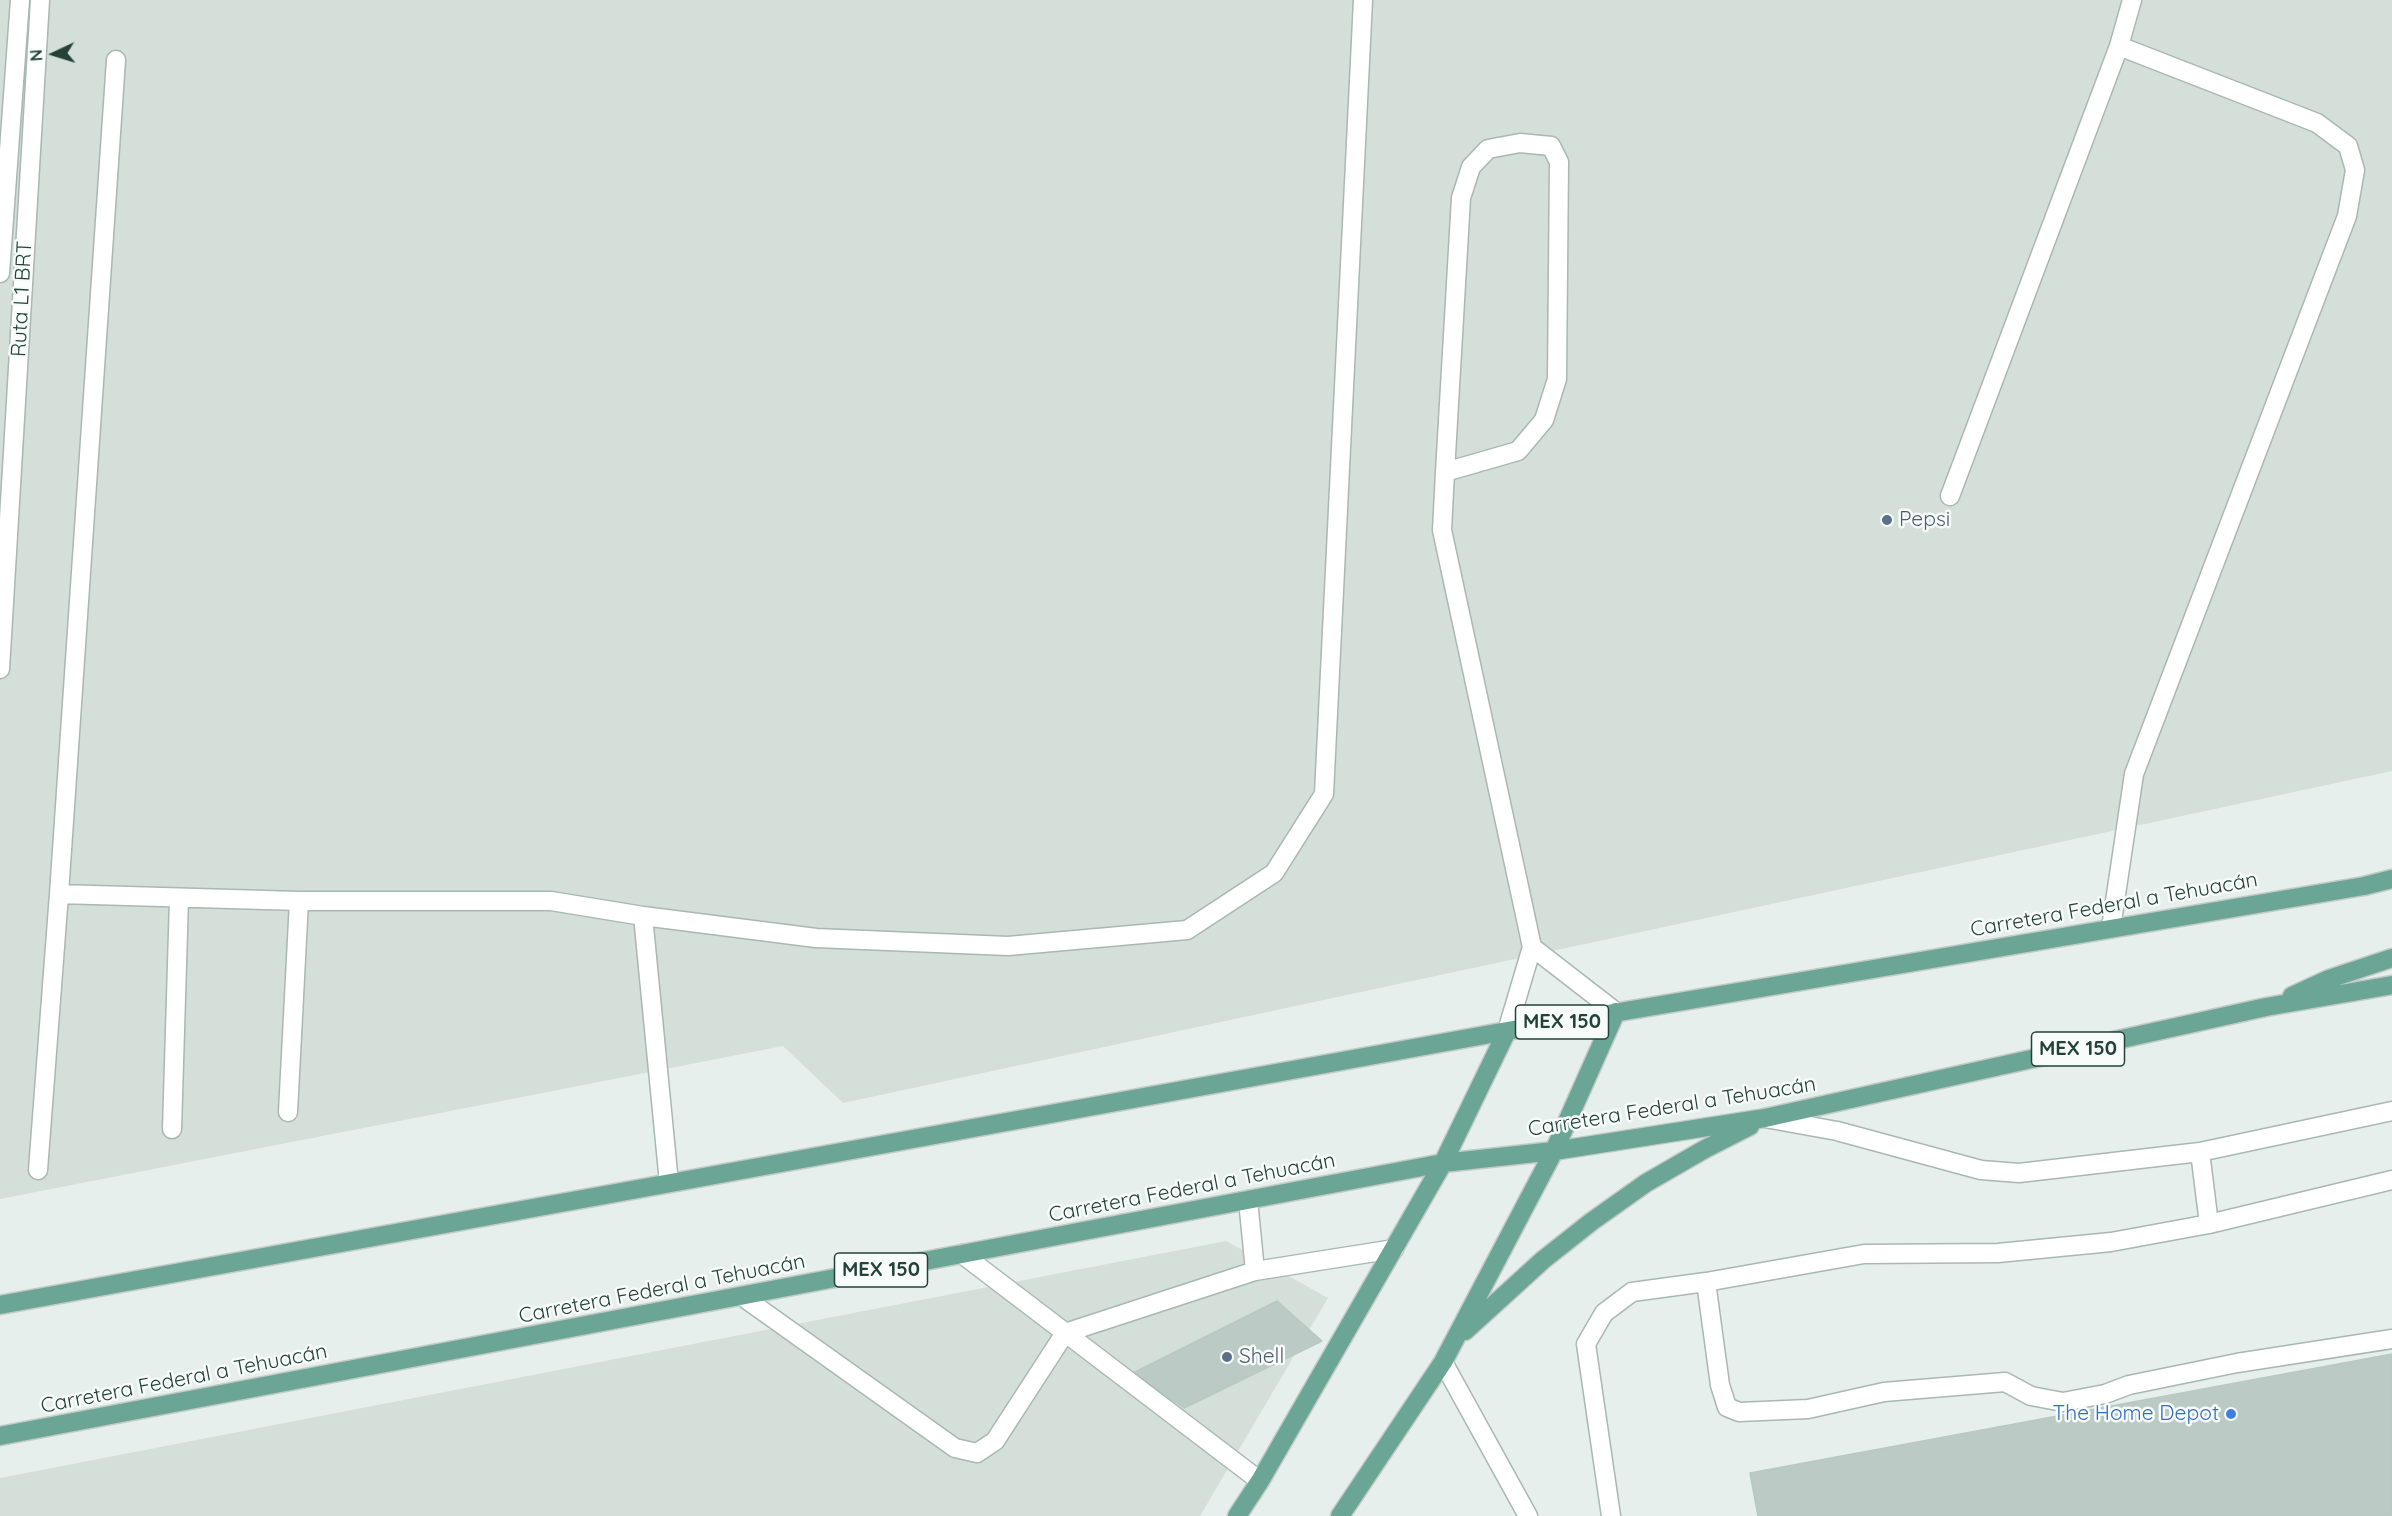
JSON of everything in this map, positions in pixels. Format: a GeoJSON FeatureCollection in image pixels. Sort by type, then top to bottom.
{"type":"FeatureCollection","features":[{"type":"Feature","properties":{"kind":"main road","name":"Carretera Federal a Tehuacán"},"geometry":{"type":"LineString","coordinates":[[0,1305],[1616,1012],[2364,886],[2392,879]]}},
{"type":"Feature","properties":{"kind":"main road"},"geometry":{"type":"LineString","coordinates":[[2266,1007],[2329,980],[2392,958]]}},
{"type":"Feature","properties":{"kind":"main road","name":"Carretera Federal a Tehuacán"},"geometry":{"type":"LineString","coordinates":[[0,1437],[1443,1163],[1554,1151],[1765,1118],[2266,1007],[2392,985]]}},
{"type":"Feature","properties":{"kind":"main road"},"geometry":{"type":"LineString","coordinates":[[1443,1362],[1554,1151],[1616,1012]]}},
{"type":"Feature","properties":{"kind":"main road"},"geometry":{"type":"LineString","coordinates":[[1237,1516],[1260,1481],[1443,1163],[1507,1032]]}},
{"type":"Feature","properties":{"kind":"main road"},"geometry":{"type":"LineString","coordinates":[[1346,1513],[1454,1343],[1497,1300],[1591,1222],[1646,1183],[1765,1118]]}},
{"type":"Feature","properties":{"kind":"lane","name":"Ruta L1 BRT"},"geometry":{"type":"LineString","coordinates":[[0,273],[20,0]]}},
{"type":"Feature","properties":{"kind":"lane","name":"Ruta L1 BRT"},"geometry":{"type":"LineString","coordinates":[[0,669],[40,0]]}},
{"type":"Feature","properties":{"kind":"lane"},"geometry":{"type":"LineString","coordinates":[[59,894],[299,901],[551,901],[643,916],[816,938],[1008,946],[1187,930],[1274,873],[1324,794],[1363,0]]}},
{"type":"Feature","properties":{"kind":"lane"},"geometry":{"type":"LineString","coordinates":[[1950,496],[2119,46],[2132,0]]}},
{"type":"Feature","properties":{"kind":"lane"},"geometry":{"type":"LineString","coordinates":[[2111,928],[2134,774],[2347,216],[2355,170],[2348,146],[2317,123],[2119,46]]}},
{"type":"Feature","properties":{"kind":"lane"},"geometry":{"type":"LineString","coordinates":[[39,1170],[116,60]]}},
{"type":"Feature","properties":{"kind":"lane"},"geometry":{"type":"LineString","coordinates":[[1445,472],[1518,451],[1544,420],[1557,379],[1559,162],[1551,146],[1520,142],[1488,149],[1471,167],[1461,198],[1445,472],[1442,530],[1532,947],[1507,1032]]}},
{"type":"Feature","properties":{"kind":"lane"},"geometry":{"type":"LineString","coordinates":[[172,1129],[179,899]]}},
{"type":"Feature","properties":{"kind":"lane"},"geometry":{"type":"LineString","coordinates":[[288,1112],[299,901]]}},
{"type":"Feature","properties":{"kind":"lane"},"geometry":{"type":"LineString","coordinates":[[643,916],[669,1183]]}},
{"type":"Feature","properties":{"kind":"lane"},"geometry":{"type":"LineString","coordinates":[[1532,947],[1616,1012]]}},
{"type":"Feature","properties":{"kind":"lane"},"geometry":{"type":"LineString","coordinates":[[1765,1118],[1837,1131],[1996,1172],[2019,1173],[2200,1152],[2392,1111]]}},
{"type":"Feature","properties":{"kind":"lane"},"geometry":{"type":"LineString","coordinates":[[2200,1152],[2209,1224]]}},
{"type":"Feature","properties":{"kind":"lane"},"geometry":{"type":"LineString","coordinates":[[1611,1516],[1586,1344],[1604,1313],[1632,1292],[1706,1282],[1863,1254],[1998,1253],[2111,1242],[2209,1224],[2392,1180]]}},
{"type":"Feature","properties":{"kind":"lane"},"geometry":{"type":"LineString","coordinates":[[1248,1200],[1255,1271]]}},
{"type":"Feature","properties":{"kind":"lane"},"geometry":{"type":"LineString","coordinates":[[743,1297],[955,1448],[977,1453],[995,1441],[1065,1333],[1255,1271],[1394,1249]]}},
{"type":"Feature","properties":{"kind":"lane"},"geometry":{"type":"LineString","coordinates":[[962,1254],[1260,1481]]}},
{"type":"Feature","properties":{"kind":"lane"},"geometry":{"type":"LineString","coordinates":[[1706,1282],[1720,1385],[1727,1407],[1739,1412],[1808,1409],[1884,1392],[2005,1382],[2031,1396],[2063,1402],[2105,1394],[2129,1385],[2237,1363],[2392,1339]]}},
{"type":"Feature","properties":{"kind":"lane"},"geometry":{"type":"LineString","coordinates":[[1443,1362],[1528,1516]]}},
{"type":"Feature","properties":{"kind":"shaded area"},"geometry":{"type":"Polygon","coordinates":[[[0,0],[2392,0],[2392,771],[843,1103],[783,1046],[0,1199],[0,0]]]}},
{"type":"Feature","properties":{"kind":"shaded area"},"geometry":{"type":"Polygon","coordinates":[[[1226,1241],[1328,1298],[1200,1516],[0,1516],[0,1478],[1226,1241]]]}},
{"type":"Feature","properties":{"kind":"building","name":"Shell"},"geometry":{"type":"Polygon","coordinates":[[[1277,1301],[1322,1341],[1184,1408],[1133,1373],[1277,1301]]]}},
{"type":"Feature","properties":{"kind":"building","name":"The Home Depot"},"geometry":{"type":"Polygon","coordinates":[[[2392,1354],[2392,1516],[1758,1516],[1750,1473],[2392,1354]]]}},
{"type":"Feature","properties":{"kind":"place","name":"Pepsi"},"geometry":{"type":"Point","coordinates":[1887,520]}},
{"type":"Feature","properties":{"kind":"place","name":"Shell"},"geometry":{"type":"Point","coordinates":[1227,1357]}},
{"type":"Feature","properties":{"kind":"place","name":"The Home Depot"},"geometry":{"type":"Point","coordinates":[2231,1414]}}]}
